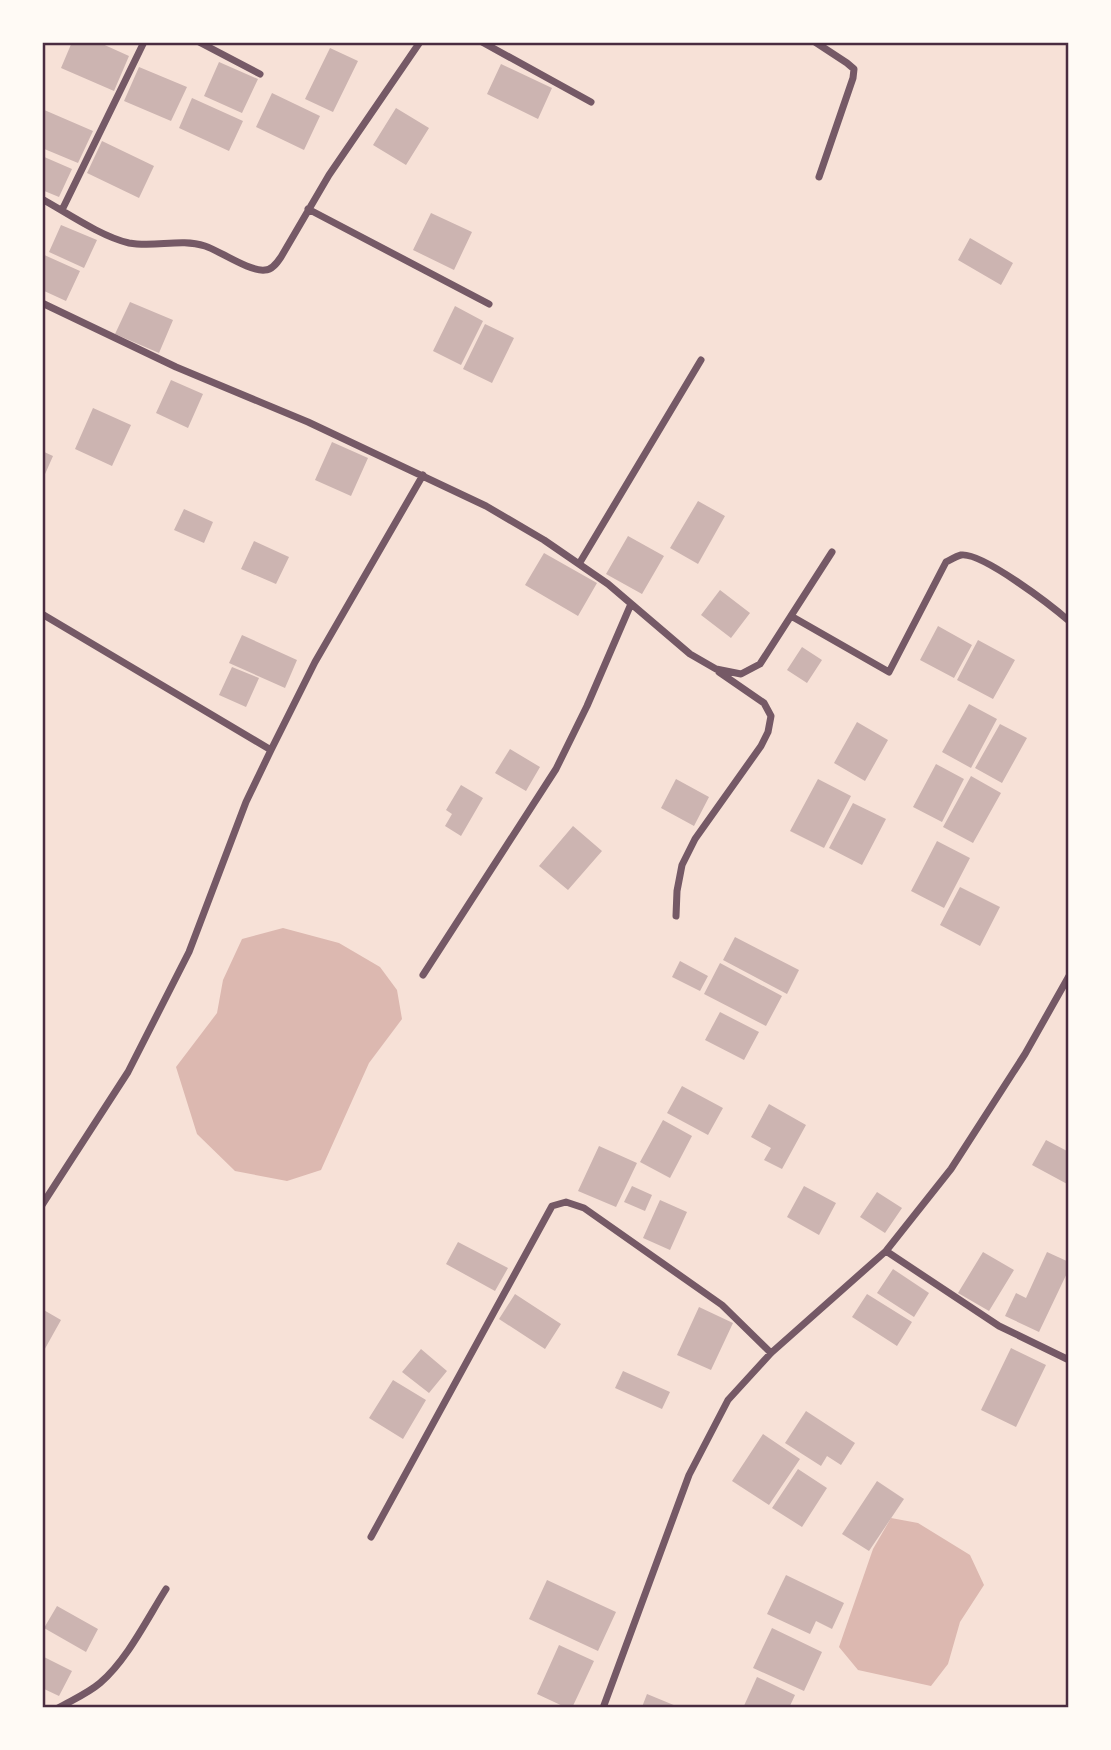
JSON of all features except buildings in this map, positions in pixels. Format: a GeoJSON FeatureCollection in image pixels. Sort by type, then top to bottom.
{"type":"FeatureCollection","features":[{"type":"Feature","properties":{"kind":"street"},"geometry":{"type":"LineString","coordinates":[[62,210],[144,42]]}},
{"type":"Feature","properties":{"kind":"street"},"geometry":{"type":"LineString","coordinates":[[199,42],[260,75]]}},
{"type":"Feature","properties":{"kind":"street"},"geometry":{"type":"LineString","coordinates":[[42,199],[105,234],[129,243],[154,245],[184,241],[205,246],[252,268],[265,271],[274,267],[281,257],[330,175],[420,42]]}},
{"type":"Feature","properties":{"kind":"street"},"geometry":{"type":"LineString","coordinates":[[482,42],[591,102]]}},
{"type":"Feature","properties":{"kind":"street"},"geometry":{"type":"LineString","coordinates":[[815,42],[854,69],[819,177]]}},
{"type":"Feature","properties":{"kind":"street"},"geometry":{"type":"LineString","coordinates":[[309,209],[489,304]]}},
{"type":"Feature","properties":{"kind":"street"},"geometry":{"type":"LineString","coordinates":[[42,303],[176,367],[308,422],[485,506],[533,533],[608,584],[690,654],[764,703],[771,716],[768,732],[761,746],[695,839],[682,865],[676,916]]}},
{"type":"Feature","properties":{"kind":"street"},"geometry":{"type":"LineString","coordinates":[[579,564],[701,359]]}},
{"type":"Feature","properties":{"kind":"street"},"geometry":{"type":"LineString","coordinates":[[42,1205],[128,1072],[189,951],[246,803],[271,750],[315,662],[423,475]]}},
{"type":"Feature","properties":{"kind":"street"},"geometry":{"type":"LineString","coordinates":[[716,669],[741,674],[760,664],[832,552]]}},
{"type":"Feature","properties":{"kind":"street"},"geometry":{"type":"LineString","coordinates":[[791,616],[889,672],[946,562],[962,555],[979,558],[1041,598],[1069,621]]}},
{"type":"Feature","properties":{"kind":"street"},"geometry":{"type":"LineString","coordinates":[[423,975],[556,769],[587,706],[631,604]]}},
{"type":"Feature","properties":{"kind":"street"},"geometry":{"type":"LineString","coordinates":[[42,614],[271,750]]}},
{"type":"Feature","properties":{"kind":"street"},"geometry":{"type":"LineString","coordinates":[[603,1708],[689,1475],[728,1400],[771,1353],[886,1251],[951,1169],[1025,1054],[1069,976]]}},
{"type":"Feature","properties":{"kind":"street"},"geometry":{"type":"LineString","coordinates":[[371,1537],[552,1206],[566,1202],[584,1208],[722,1305],[771,1353]]}},
{"type":"Feature","properties":{"kind":"street"},"geometry":{"type":"LineString","coordinates":[[886,1251],[999,1326],[1069,1360]]}},
{"type":"Feature","properties":{"kind":"street"},"geometry":{"type":"LineString","coordinates":[[58,1708],[102,1682],[122,1657],[166,1589]]}},
{"type":"Feature","properties":{"kind":"shaded area"},"geometry":{"type":"Polygon","coordinates":[[[283,928],[339,943],[380,967],[397,990],[402,1019],[369,1063],[321,1170],[287,1181],[235,1171],[197,1134],[176,1067],[217,1013],[223,980],[242,939],[283,928]]]}},
{"type":"Feature","properties":{"kind":"shaded area"},"geometry":{"type":"Polygon","coordinates":[[[891,1518],[918,1523],[970,1555],[984,1585],[960,1622],[948,1664],[931,1686],[858,1670],[839,1647],[873,1549],[891,1518]]]}}]}
